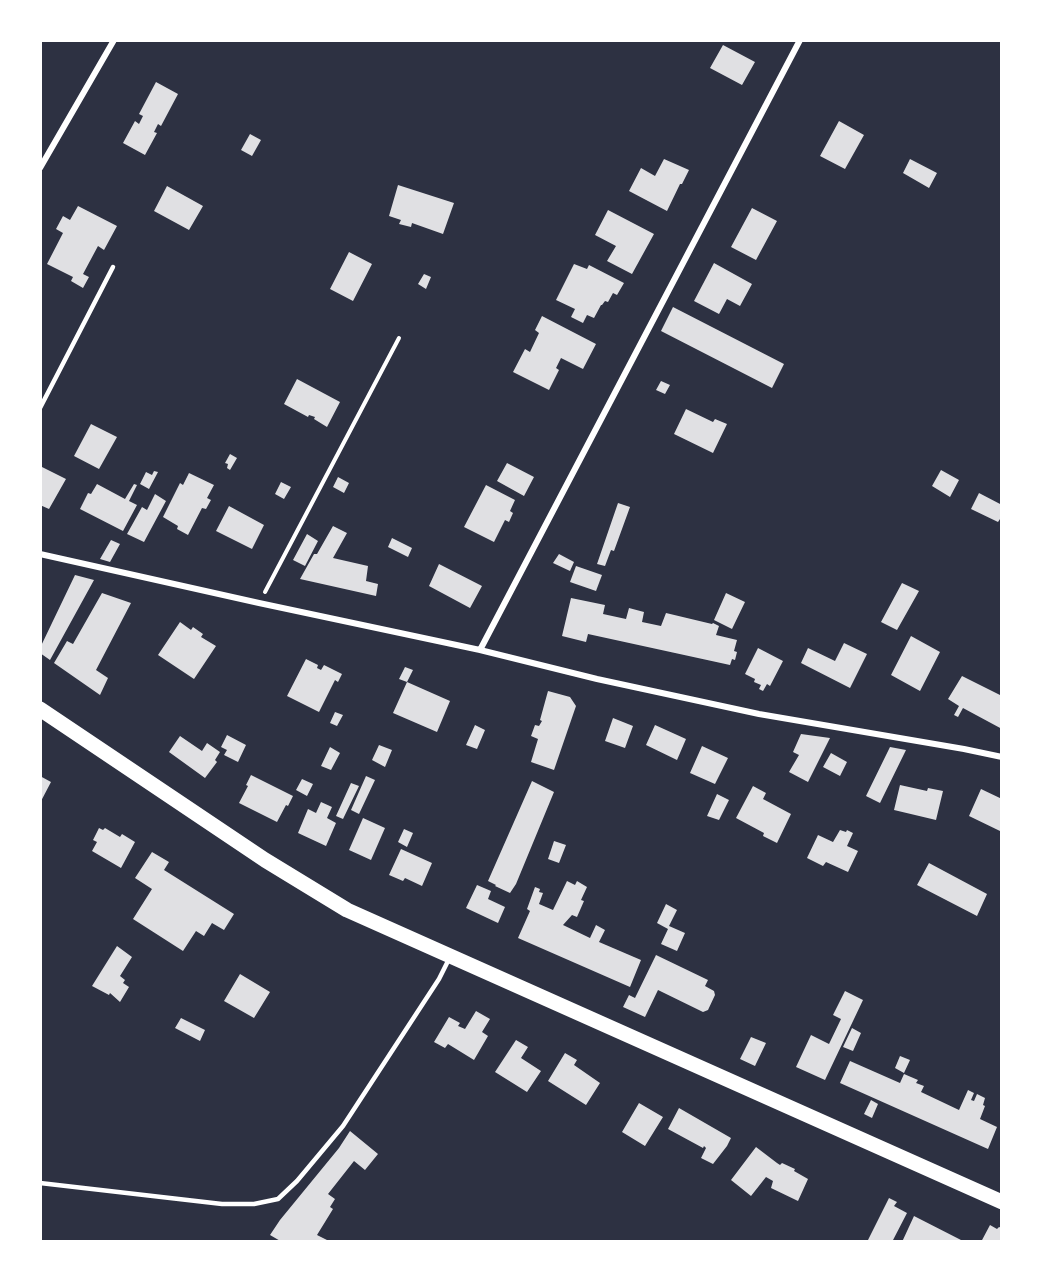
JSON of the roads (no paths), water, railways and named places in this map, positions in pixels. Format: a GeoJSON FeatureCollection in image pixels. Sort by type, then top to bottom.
{"type":"FeatureCollection","features":[{"type":"Feature","properties":{"kind":"main road"},"geometry":{"type":"LineString","coordinates":[[40,709],[265,860],[347,910],[1002,1202]]}},
{"type":"Feature","properties":{"kind":"street"},"geometry":{"type":"LineString","coordinates":[[40,168],[114,40]]}},
{"type":"Feature","properties":{"kind":"street"},"geometry":{"type":"LineString","coordinates":[[480,650],[800,40]]}},
{"type":"Feature","properties":{"kind":"street"},"geometry":{"type":"LineString","coordinates":[[40,554],[480,650],[597,679],[759,714],[964,749],[1002,758]]}},
{"type":"Feature","properties":{"kind":"lane"},"geometry":{"type":"LineString","coordinates":[[40,408],[113,267]]}},
{"type":"Feature","properties":{"kind":"lane"},"geometry":{"type":"LineString","coordinates":[[40,1183],[222,1204],[254,1204],[278,1199],[297,1181],[343,1126],[439,980],[451,957]]}}]}
